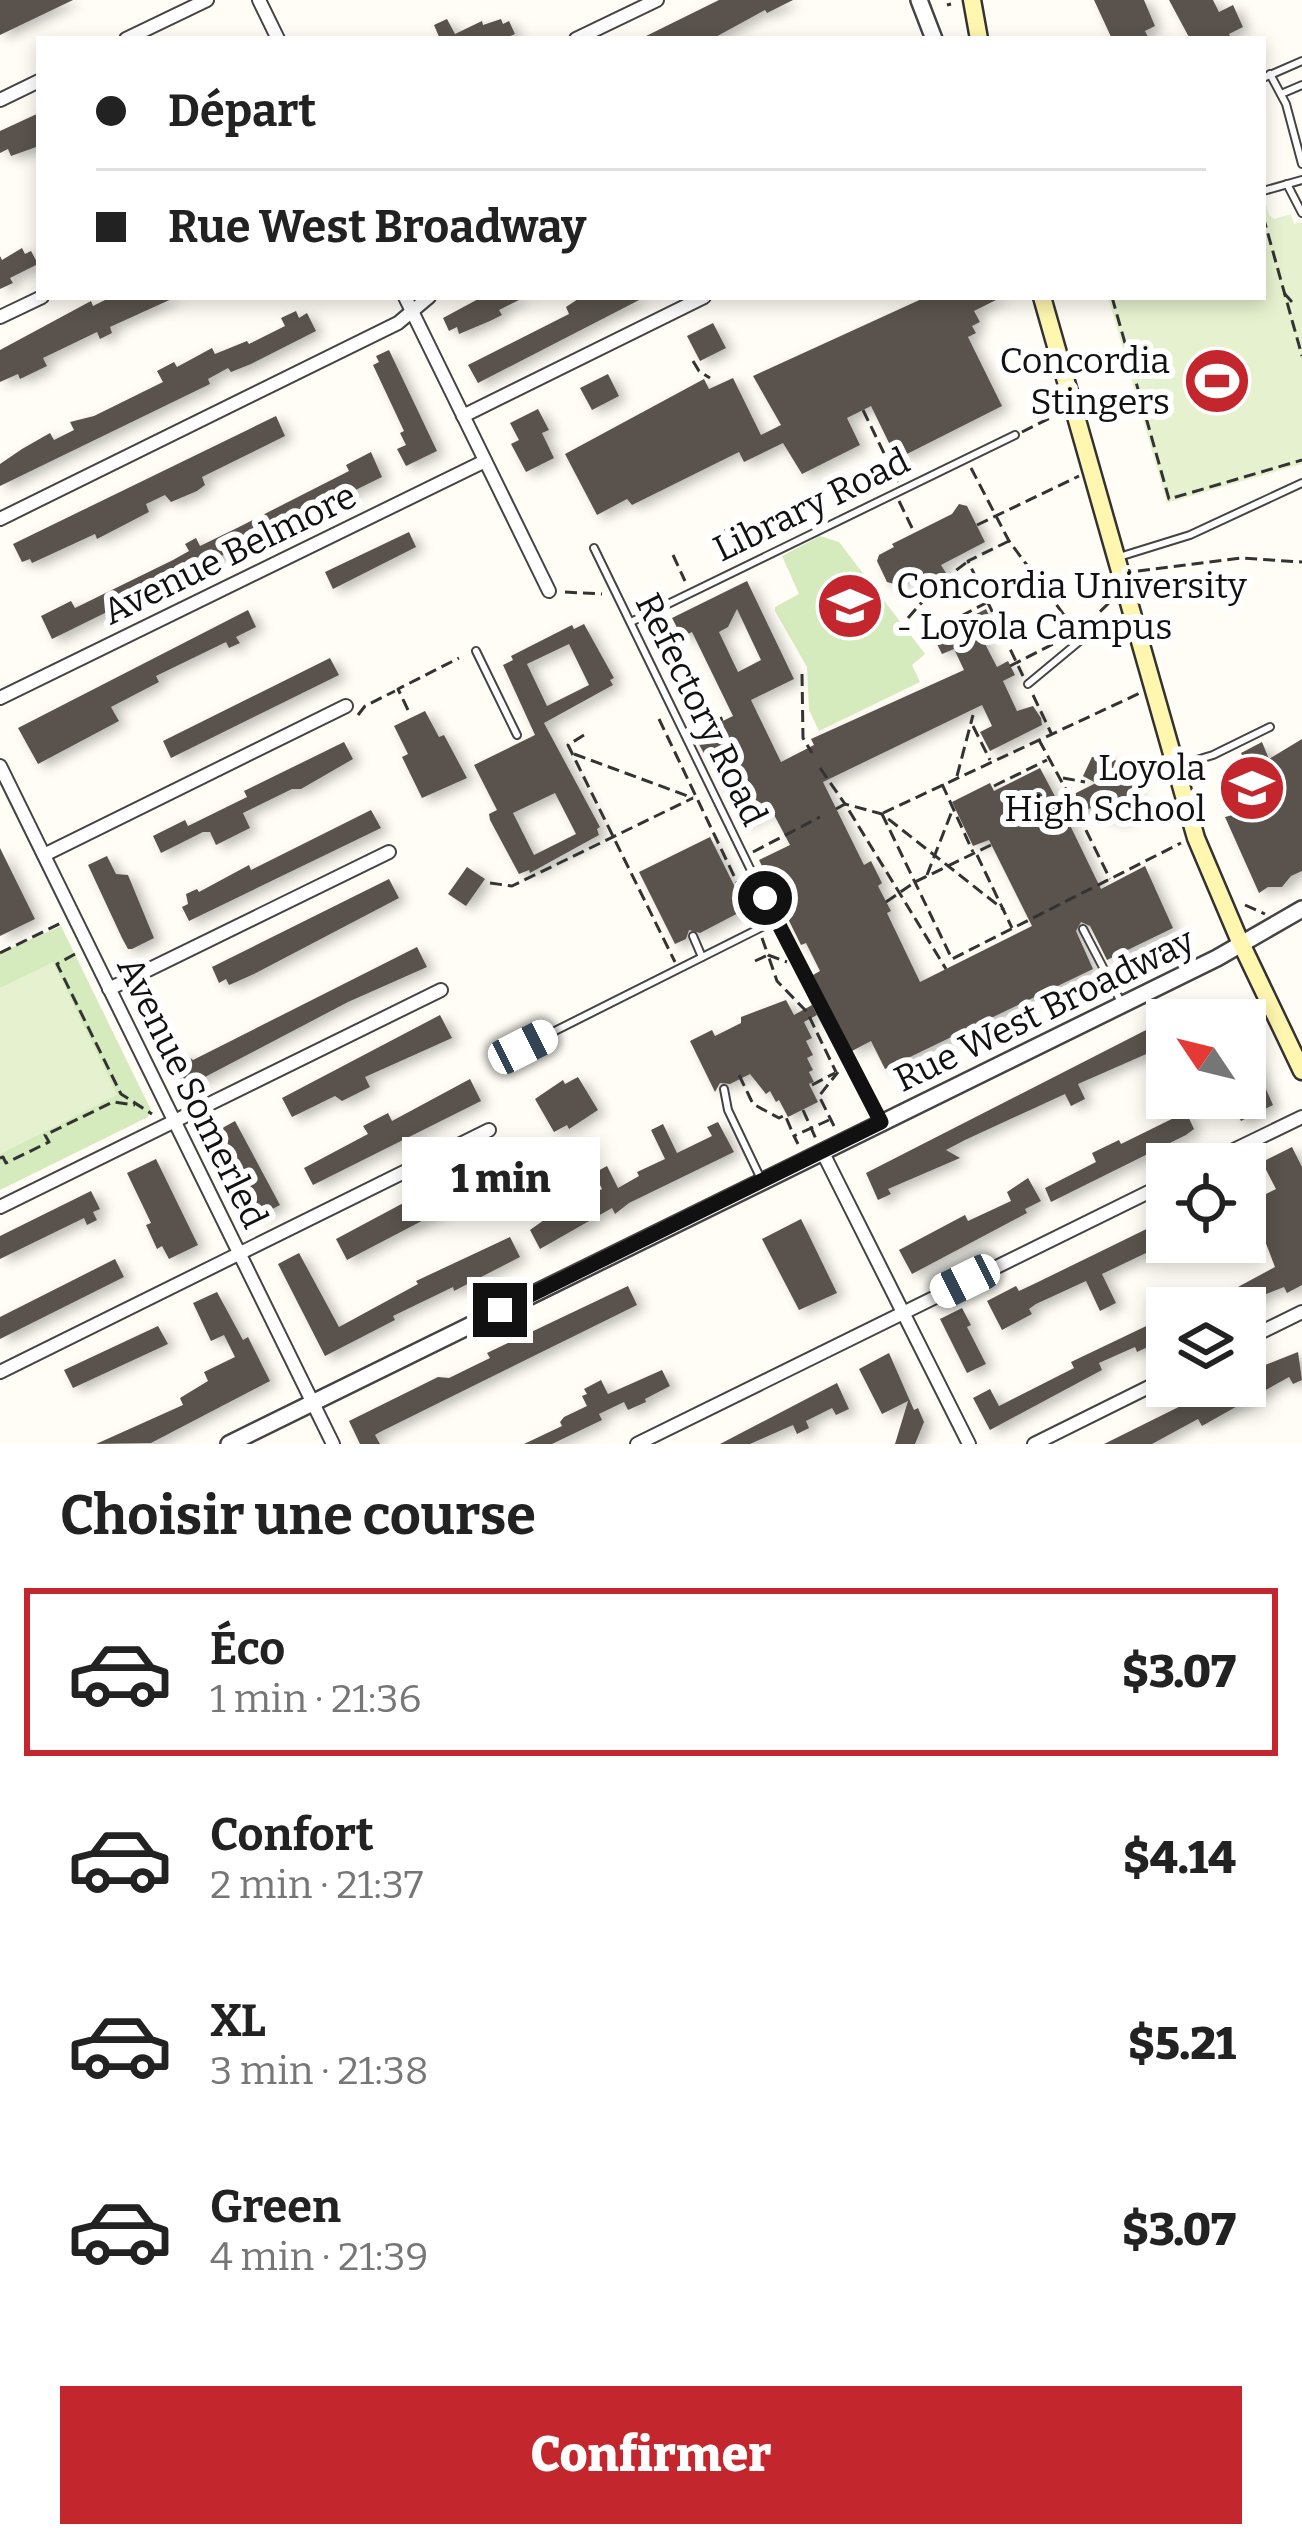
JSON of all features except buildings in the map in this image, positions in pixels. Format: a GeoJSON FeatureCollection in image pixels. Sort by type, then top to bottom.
{"type":"FeatureCollection","features":[{"type":"Feature","properties":{"kind":"main road"},"geometry":{"type":"LineString","coordinates":[[972,0],[978,36]]}},
{"type":"Feature","properties":{"kind":"main road"},"geometry":{"type":"LineString","coordinates":[[1043,300],[1201,853],[1302,1071]]}},
{"type":"Feature","properties":{"kind":"street"},"geometry":{"type":"LineString","coordinates":[[132,36],[207,0]]}},
{"type":"Feature","properties":{"kind":"street"},"geometry":{"type":"LineString","coordinates":[[259,0],[277,36]]}},
{"type":"Feature","properties":{"kind":"street"},"geometry":{"type":"LineString","coordinates":[[583,36],[657,0]]}},
{"type":"Feature","properties":{"kind":"street"},"geometry":{"type":"LineString","coordinates":[[919,0],[933,36]]}},
{"type":"Feature","properties":{"kind":"street"},"geometry":{"type":"LineString","coordinates":[[0,100],[36,82]]}},
{"type":"Feature","properties":{"kind":"street"},"geometry":{"type":"LineString","coordinates":[[0,317],[36,300]]}},
{"type":"Feature","properties":{"kind":"street"},"geometry":{"type":"LineString","coordinates":[[406,300],[549,591]]}},
{"type":"Feature","properties":{"kind":"street"},"geometry":{"type":"LineString","coordinates":[[0,519],[398,323],[425,300]]}},
{"type":"Feature","properties":{"kind":"street"},"geometry":{"type":"LineString","coordinates":[[463,416],[698,300]]}},
{"type":"Feature","properties":{"kind":"street","name":"Avenue Belmore"},"geometry":{"type":"LineString","coordinates":[[0,698],[485,461]]}},
{"type":"Feature","properties":{"kind":"street"},"geometry":{"type":"LineString","coordinates":[[44,855],[352,711]]}},
{"type":"Feature","properties":{"kind":"street","name":"Avenue Somerled"},"geometry":{"type":"LineString","coordinates":[[0,766],[333,1444]]}},
{"type":"Feature","properties":{"kind":"street"},"geometry":{"type":"LineString","coordinates":[[109,989],[389,852]]}},
{"type":"Feature","properties":{"kind":"street","name":"Rue West Broadway"},"geometry":{"type":"LineString","coordinates":[[229,1444],[762,1181],[819,1144],[881,1122],[1302,909]]}},
{"type":"Feature","properties":{"kind":"street"},"geometry":{"type":"LineString","coordinates":[[0,1207],[441,990]]}},
{"type":"Feature","properties":{"kind":"street"},"geometry":{"type":"LineString","coordinates":[[1248,1143],[1302,1117]]}},
{"type":"Feature","properties":{"kind":"street"},"geometry":{"type":"LineString","coordinates":[[0,1372],[489,1130]]}},
{"type":"Feature","properties":{"kind":"street"},"geometry":{"type":"LineString","coordinates":[[819,1144],[968,1444]]}},
{"type":"Feature","properties":{"kind":"street"},"geometry":{"type":"LineString","coordinates":[[637,1444],[1146,1193]]}},
{"type":"Feature","properties":{"kind":"street"},"geometry":{"type":"LineString","coordinates":[[1266,1330],[1302,1312]]}},
{"type":"Feature","properties":{"kind":"street"},"geometry":{"type":"LineString","coordinates":[[1034,1444],[1146,1388]]}},
{"type":"Feature","properties":{"kind":"lane"},"geometry":{"type":"LineString","coordinates":[[1302,61],[1267,76],[1281,94],[1302,164]]}},
{"type":"Feature","properties":{"kind":"lane"},"geometry":{"type":"LineString","coordinates":[[1281,94],[1302,86]]}},
{"type":"Feature","properties":{"kind":"lane"},"geometry":{"type":"LineString","coordinates":[[1266,190],[1302,180]]}},
{"type":"Feature","properties":{"kind":"lane"},"geometry":{"type":"LineString","coordinates":[[1287,184],[1302,213]]}},
{"type":"Feature","properties":{"kind":"lane","name":"Library Road"},"geometry":{"type":"LineString","coordinates":[[631,622],[1015,435]]}},
{"type":"Feature","properties":{"kind":"lane"},"geometry":{"type":"LineString","coordinates":[[1116,558],[1190,535],[1302,483]]}},
{"type":"Feature","properties":{"kind":"lane","name":"Refectory Road"},"geometry":{"type":"LineString","coordinates":[[594,548],[881,1122]]}},
{"type":"Feature","properties":{"kind":"lane"},"geometry":{"type":"LineString","coordinates":[[1028,684],[1087,635],[1132,616]]}},
{"type":"Feature","properties":{"kind":"lane"},"geometry":{"type":"LineString","coordinates":[[476,651],[517,735]]}},
{"type":"Feature","properties":{"kind":"lane"},"geometry":{"type":"LineString","coordinates":[[1175,766],[1213,755],[1270,727]]}},
{"type":"Feature","properties":{"kind":"lane"},"geometry":{"type":"LineString","coordinates":[[523,1047],[776,920]]}},
{"type":"Feature","properties":{"kind":"lane"},"geometry":{"type":"LineString","coordinates":[[1084,929],[1122,1004]]}},
{"type":"Feature","properties":{"kind":"lane"},"geometry":{"type":"LineString","coordinates":[[692,936],[702,957]]}},
{"type":"Feature","properties":{"kind":"lane"},"geometry":{"type":"LineString","coordinates":[[724,1089],[728,1110],[762,1181]]}},
{"type":"Feature","properties":{"kind":"path"},"geometry":{"type":"LineString","coordinates":[[1266,226],[1302,356]]}},
{"type":"Feature","properties":{"kind":"path"},"geometry":{"type":"LineString","coordinates":[[1113,300],[1169,499],[1301,461],[1302,468]]}},
{"type":"Feature","properties":{"kind":"path"},"geometry":{"type":"LineString","coordinates":[[1276,306],[1289,302]]}},
{"type":"Feature","properties":{"kind":"path"},"geometry":{"type":"LineString","coordinates":[[694,361],[710,378]]}},
{"type":"Feature","properties":{"kind":"path"},"geometry":{"type":"LineString","coordinates":[[863,410],[902,489]]}},
{"type":"Feature","properties":{"kind":"path"},"geometry":{"type":"LineString","coordinates":[[1015,435],[1055,415]]}},
{"type":"Feature","properties":{"kind":"path"},"geometry":{"type":"LineString","coordinates":[[966,458],[1009,541],[1077,633]]}},
{"type":"Feature","properties":{"kind":"path"},"geometry":{"type":"LineString","coordinates":[[976,525],[1074,478]]}},
{"type":"Feature","properties":{"kind":"path"},"geometry":{"type":"LineString","coordinates":[[900,503],[914,532]]}},
{"type":"Feature","properties":{"kind":"path"},"geometry":{"type":"LineString","coordinates":[[725,530],[737,555]]}},
{"type":"Feature","properties":{"kind":"path"},"geometry":{"type":"LineString","coordinates":[[908,618],[939,583],[968,561],[1009,541]]}},
{"type":"Feature","properties":{"kind":"path"},"geometry":{"type":"LineString","coordinates":[[673,555],[685,580]]}},
{"type":"Feature","properties":{"kind":"path"},"geometry":{"type":"LineString","coordinates":[[1140,570],[1241,558],[1302,562]]}},
{"type":"Feature","properties":{"kind":"path"},"geometry":{"type":"LineString","coordinates":[[968,561],[1053,737]]}},
{"type":"Feature","properties":{"kind":"path"},"geometry":{"type":"LineString","coordinates":[[565,592],[616,594]]}},
{"type":"Feature","properties":{"kind":"path"},"geometry":{"type":"LineString","coordinates":[[961,616],[988,602]]}},
{"type":"Feature","properties":{"kind":"path"},"geometry":{"type":"LineString","coordinates":[[1010,666],[1077,633],[1109,603]]}},
{"type":"Feature","properties":{"kind":"path"},"geometry":{"type":"LineString","coordinates":[[922,635],[952,621]]}},
{"type":"Feature","properties":{"kind":"path"},"geometry":{"type":"LineString","coordinates":[[352,711],[459,658]]}},
{"type":"Feature","properties":{"kind":"path"},"geometry":{"type":"LineString","coordinates":[[802,674],[803,738],[812,754]]}},
{"type":"Feature","properties":{"kind":"path"},"geometry":{"type":"LineString","coordinates":[[398,689],[408,710]]}},
{"type":"Feature","properties":{"kind":"path"},"geometry":{"type":"LineString","coordinates":[[882,814],[1039,739],[1053,737],[1135,694]]}},
{"type":"Feature","properties":{"kind":"path"},"geometry":{"type":"LineString","coordinates":[[688,727],[719,713],[722,721]]}},
{"type":"Feature","properties":{"kind":"path"},"geometry":{"type":"LineString","coordinates":[[957,778],[973,715]]}},
{"type":"Feature","properties":{"kind":"path"},"geometry":{"type":"LineString","coordinates":[[658,719],[756,922]]}},
{"type":"Feature","properties":{"kind":"path"},"geometry":{"type":"LineString","coordinates":[[971,722],[991,762]]}},
{"type":"Feature","properties":{"kind":"path"},"geometry":{"type":"LineString","coordinates":[[667,737],[674,734]]}},
{"type":"Feature","properties":{"kind":"path"},"geometry":{"type":"LineString","coordinates":[[584,735],[568,745],[675,962]]}},
{"type":"Feature","properties":{"kind":"path"},"geometry":{"type":"LineString","coordinates":[[1039,739],[1070,797]]}},
{"type":"Feature","properties":{"kind":"path"},"geometry":{"type":"LineString","coordinates":[[572,754],[693,798]]}},
{"type":"Feature","properties":{"kind":"path"},"geometry":{"type":"LineString","coordinates":[[994,786],[1049,759]]}},
{"type":"Feature","properties":{"kind":"path"},"geometry":{"type":"LineString","coordinates":[[820,768],[946,969]]}},
{"type":"Feature","properties":{"kind":"path"},"geometry":{"type":"LineString","coordinates":[[1060,778],[1085,782]]}},
{"type":"Feature","properties":{"kind":"path"},"geometry":{"type":"LineString","coordinates":[[942,784],[1013,929]]}},
{"type":"Feature","properties":{"kind":"path"},"geometry":{"type":"LineString","coordinates":[[490,883],[512,886],[693,798]]}},
{"type":"Feature","properties":{"kind":"path"},"geometry":{"type":"LineString","coordinates":[[836,808],[845,804],[882,814],[1004,910]]}},
{"type":"Feature","properties":{"kind":"path"},"geometry":{"type":"LineString","coordinates":[[927,877],[953,809]]}},
{"type":"Feature","properties":{"kind":"path"},"geometry":{"type":"LineString","coordinates":[[882,814],[952,959],[1066,907],[1178,844]]}},
{"type":"Feature","properties":{"kind":"path"},"geometry":{"type":"LineString","coordinates":[[1078,814],[1111,880]]}},
{"type":"Feature","properties":{"kind":"path"},"geometry":{"type":"LineString","coordinates":[[745,856],[820,817]]}},
{"type":"Feature","properties":{"kind":"path"},"geometry":{"type":"LineString","coordinates":[[886,902],[992,844]]}},
{"type":"Feature","properties":{"kind":"path"},"geometry":{"type":"LineString","coordinates":[[1244,905],[1272,916]]}},
{"type":"Feature","properties":{"kind":"path"},"geometry":{"type":"LineString","coordinates":[[0,953],[61,923]]}},
{"type":"Feature","properties":{"kind":"path"},"geometry":{"type":"LineString","coordinates":[[761,936],[780,985],[806,1005],[839,1074],[819,1096],[834,1126]]}},
{"type":"Feature","properties":{"kind":"path"},"geometry":{"type":"LineString","coordinates":[[76,954],[57,964],[121,1094],[152,1114]]}},
{"type":"Feature","properties":{"kind":"path"},"geometry":{"type":"LineString","coordinates":[[755,961],[768,955],[788,962]]}},
{"type":"Feature","properties":{"kind":"path"},"geometry":{"type":"LineString","coordinates":[[1070,987],[1079,1006]]}},
{"type":"Feature","properties":{"kind":"path"},"geometry":{"type":"LineString","coordinates":[[812,1085],[836,1072]]}},
{"type":"Feature","properties":{"kind":"path"},"geometry":{"type":"LineString","coordinates":[[739,1075],[751,1100],[779,1118],[785,1115],[798,1144]]}},
{"type":"Feature","properties":{"kind":"path"},"geometry":{"type":"LineString","coordinates":[[739,1106],[751,1100]]}},
{"type":"Feature","properties":{"kind":"path"},"geometry":{"type":"LineString","coordinates":[[0,1158],[6,1162],[49,1142],[45,1135],[113,1102],[137,1104]]}},
{"type":"Feature","properties":{"kind":"path"},"geometry":{"type":"LineString","coordinates":[[803,1110],[819,1144]]}},
{"type":"Feature","properties":{"kind":"path"},"geometry":{"type":"LineString","coordinates":[[794,1136],[830,1119]]}},
{"type":"Feature","properties":{"kind":"green space","name":"Concordia Stingers"},"geometry":{"type":"Polygon","coordinates":[[[1266,204],[1274,219],[1291,214],[1294,224],[1302,222],[1302,464],[1167,503],[1109,300],[1266,300],[1266,204]]]}},
{"type":"Feature","properties":{"kind":"green space"},"geometry":{"type":"Polygon","coordinates":[[[820,536],[839,542],[925,654],[912,665],[920,682],[819,731],[809,710],[807,667],[775,607],[799,594],[782,556],[820,536]]]}},
{"type":"Feature","properties":{"kind":"green space"},"geometry":{"type":"Polygon","coordinates":[[[61,926],[151,1110],[148,1117],[0,1190],[0,953],[61,926]]]}},
{"type":"Feature","properties":{"kind":"green space"},"geometry":{"type":"Polygon","coordinates":[[[53,962],[117,1095],[0,1154],[0,988],[53,962]]]}},
{"type":"Feature","properties":{"kind":"place","name":"Concordia Stingers"},"geometry":{"type":"Point","coordinates":[1217,381]}},
{"type":"Feature","properties":{"kind":"place","name":"Concordia University - Loyola Campus"},"geometry":{"type":"Point","coordinates":[850,606]}},
{"type":"Feature","properties":{"kind":"place","name":"Loyola High School"},"geometry":{"type":"Point","coordinates":[1252,788]}},
{"type":"Feature","properties":{"kind":"route"},"geometry":{"type":"LineString","coordinates":[[500,1310],[881,1122],[765,898]]}}]}
